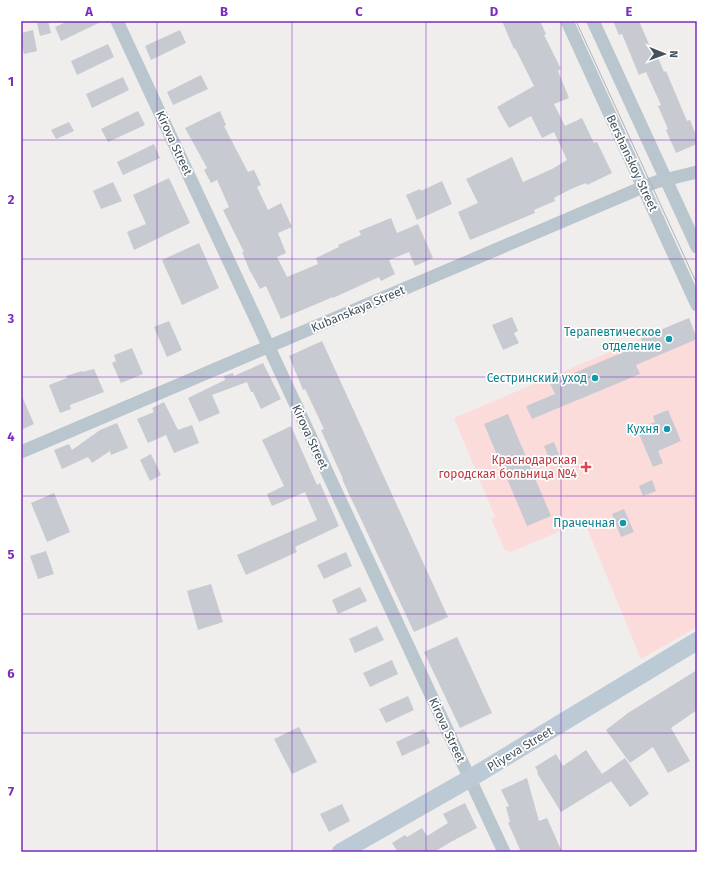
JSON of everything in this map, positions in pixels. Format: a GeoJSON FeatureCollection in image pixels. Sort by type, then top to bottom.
{"type":"FeatureCollection","features":[{"type":"Feature","properties":{"kind":"street","name":"Kirova Street"},"geometry":{"type":"LineString","coordinates":[[117,21],[504,852]]}},
{"type":"Feature","properties":{"kind":"street","name":"Bershanskoy Street"},"geometry":{"type":"LineString","coordinates":[[567,21],[697,305]]}},
{"type":"Feature","properties":{"kind":"street","name":"Bershanskoy Street"},"geometry":{"type":"LineString","coordinates":[[593,21],[697,247]]}},
{"type":"Feature","properties":{"kind":"street","name":"Kubanskaya Street"},"geometry":{"type":"LineString","coordinates":[[21,452],[644,187],[697,172]]}},
{"type":"Feature","properties":{"kind":"street","name":"Pliyeva Street"},"geometry":{"type":"LineString","coordinates":[[341,852],[469,779],[697,642]]}},
{"type":"Feature","properties":{"kind":"shaded area","name":"Краснодарская городская больница №4"},"geometry":{"type":"Polygon","coordinates":[[[689,318],[697,336],[697,627],[641,659],[584,521],[511,552],[505,550],[491,519],[495,517],[454,418],[689,318]]]}},
{"type":"Feature","properties":{"kind":"building"},"geometry":{"type":"Polygon","coordinates":[[[48,21],[51,33],[40,36],[37,23],[48,21]]]}},
{"type":"Feature","properties":{"kind":"building"},"geometry":{"type":"Polygon","coordinates":[[[68,21],[103,21],[61,41],[55,27],[68,21]]]}},
{"type":"Feature","properties":{"kind":"building"},"geometry":{"type":"Polygon","coordinates":[[[502,21],[540,21],[546,34],[544,35],[561,69],[558,71],[569,98],[554,104],[565,126],[582,118],[594,143],[597,142],[612,173],[587,185],[586,183],[571,189],[554,198],[555,201],[534,210],[535,213],[470,240],[458,212],[478,203],[466,179],[512,157],[523,182],[552,169],[567,160],[554,132],[542,138],[531,116],[509,128],[497,107],[534,86],[515,48],[514,49],[502,21]]]}},
{"type":"Feature","properties":{"kind":"building"},"geometry":{"type":"Polygon","coordinates":[[[613,21],[639,21],[651,49],[654,48],[664,72],[666,71],[687,121],[690,120],[697,138],[697,144],[676,153],[658,106],[661,105],[646,72],[639,75],[622,34],[619,35],[613,21]]]}},
{"type":"Feature","properties":{"kind":"building"},"geometry":{"type":"Polygon","coordinates":[[[33,30],[37,51],[24,54],[21,33],[33,30]]]}},
{"type":"Feature","properties":{"kind":"building"},"geometry":{"type":"Polygon","coordinates":[[[180,30],[186,43],[151,60],[145,46],[180,30]]]}},
{"type":"Feature","properties":{"kind":"building"},"geometry":{"type":"Polygon","coordinates":[[[108,44],[114,57],[77,75],[71,61],[108,44]]]}},
{"type":"Feature","properties":{"kind":"building"},"geometry":{"type":"Polygon","coordinates":[[[201,75],[208,89],[173,105],[167,92],[201,75]]]}},
{"type":"Feature","properties":{"kind":"building"},"geometry":{"type":"Polygon","coordinates":[[[123,77],[129,90],[92,108],[86,94],[123,77]]]}},
{"type":"Feature","properties":{"kind":"building"},"geometry":{"type":"Polygon","coordinates":[[[138,111],[145,125],[108,142],[101,129],[138,111]]]}},
{"type":"Feature","properties":{"kind":"building"},"geometry":{"type":"Polygon","coordinates":[[[220,111],[226,125],[224,126],[248,172],[254,170],[261,185],[257,187],[268,210],[281,203],[292,227],[278,233],[286,253],[277,257],[287,277],[318,264],[316,258],[339,247],[338,245],[361,235],[359,231],[391,218],[397,233],[418,224],[433,258],[415,266],[409,252],[389,260],[395,274],[381,281],[379,277],[281,319],[266,286],[260,289],[249,269],[242,252],[244,252],[223,210],[229,207],[217,180],[211,183],[204,170],[207,168],[185,128],[220,111]]]}},
{"type":"Feature","properties":{"kind":"building"},"geometry":{"type":"Polygon","coordinates":[[[69,122],[74,131],[56,139],[51,130],[69,122]]]}},
{"type":"Feature","properties":{"kind":"building"},"geometry":{"type":"Polygon","coordinates":[[[154,144],[160,158],[123,175],[117,162],[154,144]]]}},
{"type":"Feature","properties":{"kind":"building"},"geometry":{"type":"Polygon","coordinates":[[[169,178],[190,223],[134,250],[127,232],[146,224],[133,195],[169,178]]]}},
{"type":"Feature","properties":{"kind":"building"},"geometry":{"type":"Polygon","coordinates":[[[442,181],[452,204],[417,220],[406,195],[420,189],[421,191],[442,181]]]}},
{"type":"Feature","properties":{"kind":"building"},"geometry":{"type":"Polygon","coordinates":[[[113,182],[122,201],[101,209],[93,191],[113,182]]]}},
{"type":"Feature","properties":{"kind":"building"},"geometry":{"type":"Polygon","coordinates":[[[199,243],[219,288],[182,305],[162,260],[199,243]]]}},
{"type":"Feature","properties":{"kind":"building"},"geometry":{"type":"Polygon","coordinates":[[[512,317],[518,331],[514,333],[519,343],[503,350],[492,325],[512,317]]]}},
{"type":"Feature","properties":{"kind":"building"},"geometry":{"type":"Polygon","coordinates":[[[689,318],[697,339],[636,365],[640,374],[532,419],[526,406],[555,394],[550,383],[643,344],[641,338],[689,318]]]}},
{"type":"Feature","properties":{"kind":"building"},"geometry":{"type":"Polygon","coordinates":[[[169,321],[182,350],[167,357],[154,327],[169,321]]]}},
{"type":"Feature","properties":{"kind":"building"},"geometry":{"type":"Polygon","coordinates":[[[322,341],[448,617],[414,632],[342,479],[321,430],[324,429],[305,389],[303,390],[289,356],[322,341]]]}},
{"type":"Feature","properties":{"kind":"building"},"geometry":{"type":"Polygon","coordinates":[[[132,348],[143,374],[121,383],[112,363],[116,361],[114,355],[132,348]]]}},
{"type":"Feature","properties":{"kind":"building"},"geometry":{"type":"Polygon","coordinates":[[[263,363],[281,399],[261,409],[247,382],[212,395],[220,413],[199,422],[188,398],[225,380],[224,376],[233,373],[234,376],[263,363]]]}},
{"type":"Feature","properties":{"kind":"building"},"geometry":{"type":"Polygon","coordinates":[[[94,369],[104,392],[70,405],[71,409],[60,413],[49,385],[67,378],[66,376],[94,369]]]}},
{"type":"Feature","properties":{"kind":"building"},"geometry":{"type":"Polygon","coordinates":[[[21,394],[34,424],[21,430],[21,394]]]}},
{"type":"Feature","properties":{"kind":"building"},"geometry":{"type":"Polygon","coordinates":[[[164,402],[178,430],[192,425],[199,443],[174,453],[166,435],[148,443],[137,419],[154,412],[152,408],[164,402]]]}},
{"type":"Feature","properties":{"kind":"building"},"geometry":{"type":"Polygon","coordinates":[[[668,410],[681,441],[658,451],[663,463],[653,467],[637,429],[655,422],[653,416],[668,410]]]}},
{"type":"Feature","properties":{"kind":"building"},"geometry":{"type":"Polygon","coordinates":[[[508,414],[551,516],[527,526],[484,424],[508,414]]]}},
{"type":"Feature","properties":{"kind":"building"},"geometry":{"type":"Polygon","coordinates":[[[117,423],[128,448],[111,455],[110,451],[92,463],[88,457],[62,469],[54,450],[69,444],[72,450],[100,430],[117,423]]]}},
{"type":"Feature","properties":{"kind":"building"},"geometry":{"type":"Polygon","coordinates":[[[291,426],[317,485],[320,483],[339,526],[295,547],[297,552],[246,575],[237,555],[317,520],[305,492],[272,506],[267,494],[284,486],[262,440],[291,426]]]}},
{"type":"Feature","properties":{"kind":"building"},"geometry":{"type":"Polygon","coordinates":[[[554,442],[561,460],[551,464],[544,446],[554,442]]]}},
{"type":"Feature","properties":{"kind":"building"},"geometry":{"type":"Polygon","coordinates":[[[151,454],[161,475],[150,481],[140,460],[151,454]]]}},
{"type":"Feature","properties":{"kind":"building"},"geometry":{"type":"Polygon","coordinates":[[[652,480],[656,491],[643,496],[639,486],[652,480]]]}},
{"type":"Feature","properties":{"kind":"building"},"geometry":{"type":"Polygon","coordinates":[[[54,493],[70,532],[47,542],[31,503],[54,493]]]}},
{"type":"Feature","properties":{"kind":"building","name":"Прачечная"},"geometry":{"type":"Polygon","coordinates":[[[624,509],[634,532],[621,537],[612,514],[624,509]]]}},
{"type":"Feature","properties":{"kind":"building"},"geometry":{"type":"Polygon","coordinates":[[[46,551],[54,574],[38,579],[30,556],[46,551]]]}},
{"type":"Feature","properties":{"kind":"building"},"geometry":{"type":"Polygon","coordinates":[[[346,552],[352,566],[324,579],[317,565],[346,552]]]}},
{"type":"Feature","properties":{"kind":"building"},"geometry":{"type":"Polygon","coordinates":[[[211,584],[223,622],[198,630],[187,591],[211,584]]]}},
{"type":"Feature","properties":{"kind":"building"},"geometry":{"type":"Polygon","coordinates":[[[360,587],[367,601],[338,614],[332,600],[360,587]]]}},
{"type":"Feature","properties":{"kind":"building"},"geometry":{"type":"Polygon","coordinates":[[[377,626],[384,640],[355,653],[349,639],[377,626]]]}},
{"type":"Feature","properties":{"kind":"building"},"geometry":{"type":"Polygon","coordinates":[[[457,637],[492,713],[460,728],[424,652],[457,637]]]}},
{"type":"Feature","properties":{"kind":"building"},"geometry":{"type":"Polygon","coordinates":[[[392,660],[398,674],[370,687],[363,673],[392,660]]]}},
{"type":"Feature","properties":{"kind":"building"},"geometry":{"type":"Polygon","coordinates":[[[697,670],[697,710],[671,728],[690,761],[668,773],[653,747],[630,763],[606,730],[628,713],[697,670]]]}},
{"type":"Feature","properties":{"kind":"building"},"geometry":{"type":"Polygon","coordinates":[[[408,696],[414,710],[386,723],[379,709],[408,696]]]}},
{"type":"Feature","properties":{"kind":"building"},"geometry":{"type":"Polygon","coordinates":[[[299,727],[317,762],[292,774],[274,739],[299,727]]]}},
{"type":"Feature","properties":{"kind":"building"},"geometry":{"type":"Polygon","coordinates":[[[424,729],[430,743],[402,756],[396,742],[424,729]]]}},
{"type":"Feature","properties":{"kind":"building"},"geometry":{"type":"Polygon","coordinates":[[[586,750],[602,774],[625,758],[649,794],[630,807],[611,781],[561,812],[537,773],[538,772],[535,767],[556,754],[563,766],[586,750]]]}},
{"type":"Feature","properties":{"kind":"building"},"geometry":{"type":"Polygon","coordinates":[[[527,778],[539,821],[547,818],[562,852],[521,852],[508,823],[510,822],[506,807],[509,806],[501,790],[527,778]]]}},
{"type":"Feature","properties":{"kind":"building"},"geometry":{"type":"Polygon","coordinates":[[[465,803],[477,828],[434,852],[398,852],[392,843],[405,835],[407,837],[422,828],[427,836],[448,823],[443,814],[465,803]]]}},
{"type":"Feature","properties":{"kind":"building"},"geometry":{"type":"Polygon","coordinates":[[[342,804],[350,821],[329,832],[320,814],[342,804]]]}},
{"type":"Feature","properties":{"kind":"tram line"},"geometry":{"type":"LineString","coordinates":[[576,21],[697,284]]}},
{"type":"Feature","properties":{"kind":"place","name":"Терапевтическое отделение"},"geometry":{"type":"Point","coordinates":[669,339]}},
{"type":"Feature","properties":{"kind":"place","name":"Сестринский уход"},"geometry":{"type":"Point","coordinates":[595,378]}},
{"type":"Feature","properties":{"kind":"place","name":"Кухня"},"geometry":{"type":"Point","coordinates":[667,429]}},
{"type":"Feature","properties":{"kind":"place","name":"Краснодарская городская больница №4"},"geometry":{"type":"Point","coordinates":[586,467]}},
{"type":"Feature","properties":{"kind":"place","name":"Прачечная"},"geometry":{"type":"Point","coordinates":[623,523]}}]}
